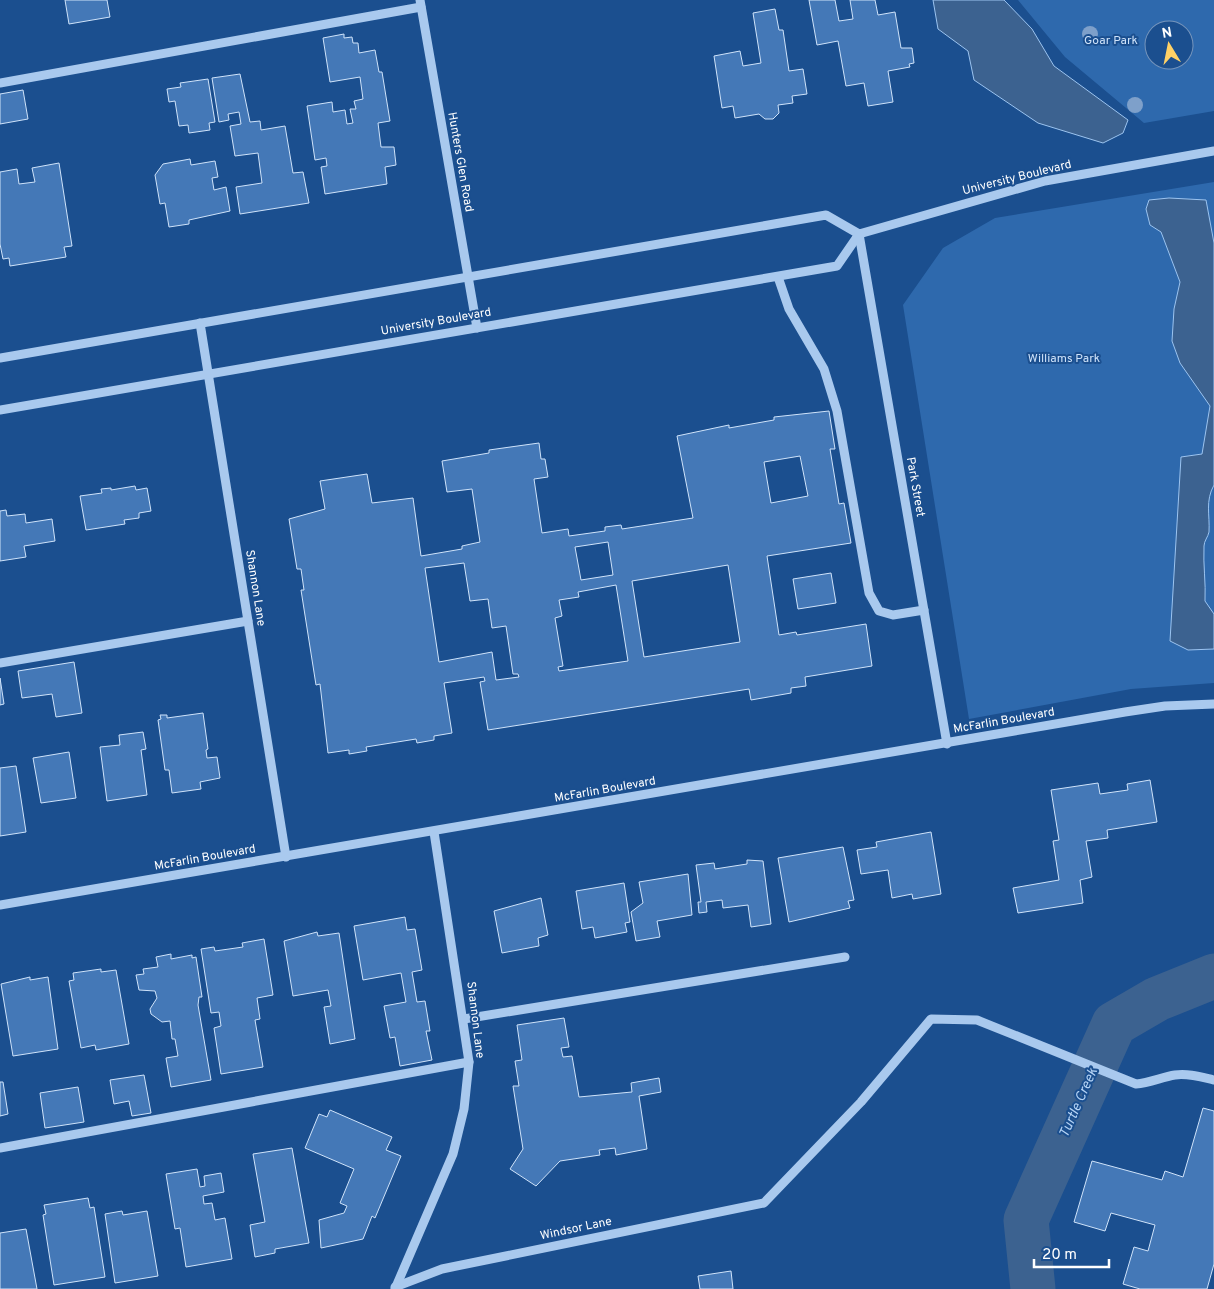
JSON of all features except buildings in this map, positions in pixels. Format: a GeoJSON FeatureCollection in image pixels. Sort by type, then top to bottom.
{"type":"FeatureCollection","features":[{"type":"Feature","properties":{"kind":"street"},"geometry":{"type":"LineString","coordinates":[[0,83],[421,4]]}},
{"type":"Feature","properties":{"kind":"street","name":"Hunters Glen Road"},"geometry":{"type":"LineString","coordinates":[[421,4],[477,328]]}},
{"type":"Feature","properties":{"kind":"street","name":"University Boulevard"},"geometry":{"type":"LineString","coordinates":[[0,410],[837,266],[859,234],[1045,181],[1214,152]]}},
{"type":"Feature","properties":{"kind":"street"},"geometry":{"type":"LineString","coordinates":[[0,358],[826,215],[859,234]]}},
{"type":"Feature","properties":{"kind":"street","name":"Park Street"},"geometry":{"type":"LineString","coordinates":[[859,234],[947,744]]}},
{"type":"Feature","properties":{"kind":"street"},"geometry":{"type":"LineString","coordinates":[[778,277],[788,309],[824,369],[834,403],[869,594],[878,611],[894,614],[924,610]]}},
{"type":"Feature","properties":{"kind":"street","name":"Shannon Lane"},"geometry":{"type":"LineString","coordinates":[[200,323],[286,857]]}},
{"type":"Feature","properties":{"kind":"street"},"geometry":{"type":"LineString","coordinates":[[0,662],[248,621]]}},
{"type":"Feature","properties":{"kind":"street","name":"McFarlin Boulevard"},"geometry":{"type":"LineString","coordinates":[[0,905],[1165,706],[1214,704]]}},
{"type":"Feature","properties":{"kind":"street","name":"Shannon Lane"},"geometry":{"type":"LineString","coordinates":[[395,1288],[453,1154],[464,1108],[469,1062],[464,1019],[434,832]]}},
{"type":"Feature","properties":{"kind":"street"},"geometry":{"type":"LineString","coordinates":[[464,1019],[845,957]]}},
{"type":"Feature","properties":{"kind":"street","name":"Windsor Lane"},"geometry":{"type":"LineString","coordinates":[[395,1288],[442,1269],[764,1203],[861,1102],[931,1019],[977,1020],[1136,1084],[1152,1083],[1175,1075],[1197,1076],[1214,1080]]}},
{"type":"Feature","properties":{"kind":"street"},"geometry":{"type":"LineString","coordinates":[[0,1148],[469,1062]]}},
{"type":"Feature","properties":{"kind":"green space","name":"Goar Park"},"geometry":{"type":"Polygon","coordinates":[[[1018,0],[1214,0],[1214,111],[1144,123],[1065,57],[1018,0]]]}},
{"type":"Feature","properties":{"kind":"green space","name":"Williams Park"},"geometry":{"type":"Polygon","coordinates":[[[1214,182],[1214,683],[1131,689],[969,719],[903,305],[943,248],[995,218],[1214,182]]]}},
{"type":"Feature","properties":{"kind":"shaded area"},"geometry":{"type":"Polygon","coordinates":[[[933,0],[1004,0],[1032,29],[1054,66],[1128,120],[1123,133],[1103,143],[1038,123],[974,80],[968,51],[938,29],[933,0]]]}},
{"type":"Feature","properties":{"kind":"shaded area"},"geometry":{"type":"Polygon","coordinates":[[[1169,198],[1206,200],[1214,243],[1214,485],[1208,508],[1209,532],[1204,544],[1204,553],[1205,601],[1214,614],[1214,649],[1188,650],[1170,641],[1181,457],[1202,454],[1210,406],[1180,363],[1172,341],[1174,309],[1180,282],[1161,232],[1150,225],[1146,209],[1149,200],[1169,198]]]}},
{"type":"Feature","properties":{"kind":"waterway","name":"Turtle Creek"},"geometry":{"type":"LineString","coordinates":[[1033,1289],[1026,1220],[1114,1024],[1157,999],[1214,976]]}}]}
